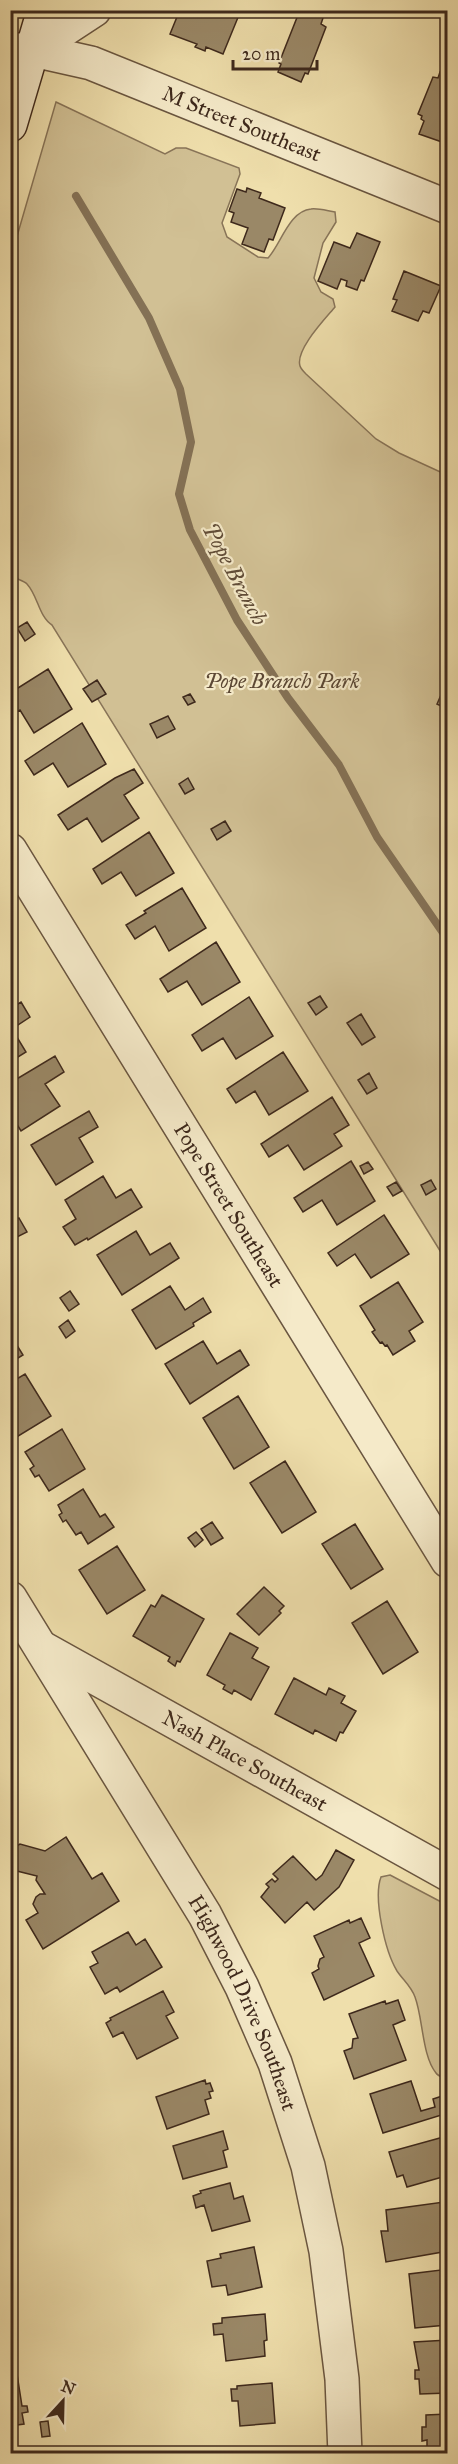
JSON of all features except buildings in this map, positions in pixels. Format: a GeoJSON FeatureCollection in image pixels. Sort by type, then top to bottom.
{"type":"FeatureCollection","features":[{"type":"Feature","properties":{"kind":"street"},"geometry":{"type":"LineString","coordinates":[[10,125],[22,50],[44,10]]}},
{"type":"Feature","properties":{"kind":"street"},"geometry":{"type":"LineString","coordinates":[[22,50],[94,10]]}},
{"type":"Feature","properties":{"kind":"street","name":"M Street Southeast"},"geometry":{"type":"LineString","coordinates":[[22,50],[91,63],[447,207]]}},
{"type":"Feature","properties":{"kind":"street","name":"Pope Street Southeast"},"geometry":{"type":"LineString","coordinates":[[10,850],[447,1561]]}},
{"type":"Feature","properties":{"kind":"street","name":"Highwood Drive Southeast"},"geometry":{"type":"LineString","coordinates":[[10,1598],[205,1915],[242,1987],[274,2063],[310,2173],[326,2251],[342,2379],[345,2454]]}},
{"type":"Feature","properties":{"kind":"street","name":"Nash Place Southeast"},"geometry":{"type":"LineString","coordinates":[[42,1648],[447,1875]]}},
{"type":"Feature","properties":{"kind":"green space","name":"Pope Branch Park"},"geometry":{"type":"Polygon","coordinates":[[[56,102],[165,154],[176,148],[186,148],[239,168],[240,174],[222,223],[227,237],[258,257],[268,258],[291,222],[303,211],[320,209],[335,212],[336,222],[323,243],[314,278],[321,292],[333,299],[335,307],[306,343],[300,359],[300,367],[376,439],[399,453],[447,475],[447,1262],[52,625],[44,617],[31,589],[11,575],[11,257],[56,102]]]}},
{"type":"Feature","properties":{"kind":"green space"},"geometry":{"type":"Polygon","coordinates":[[[390,1875],[447,1905],[447,2080],[437,2074],[431,2066],[415,1997],[397,1971],[388,1951],[378,1898],[381,1877],[390,1875]]]}},
{"type":"Feature","properties":{"kind":"waterway","name":"Pope Branch"},"geometry":{"type":"LineString","coordinates":[[76,196],[149,318],[180,389],[191,442],[179,494],[190,530],[237,620],[288,698],[339,765],[377,837],[448,940]]}}]}
